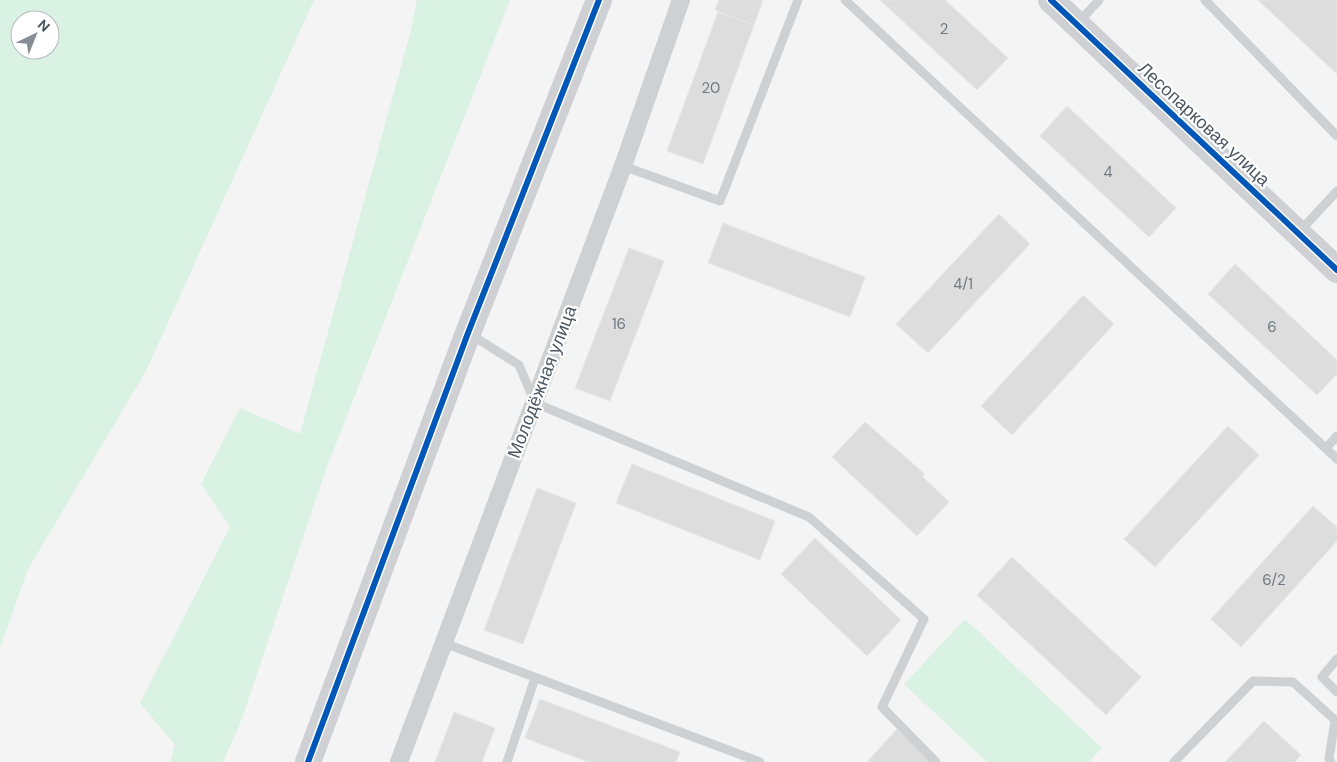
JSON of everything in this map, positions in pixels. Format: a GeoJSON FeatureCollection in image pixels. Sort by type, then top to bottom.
{"type":"FeatureCollection","features":[{"type":"Feature","properties":{"kind":"street"},"geometry":{"type":"LineString","coordinates":[[308,762],[468,333],[599,0]]}},
{"type":"Feature","properties":{"kind":"street","name":"Молодёжная улица"},"geometry":{"type":"LineString","coordinates":[[399,762],[623,166],[681,0]]}},
{"type":"Feature","properties":{"kind":"street","name":"Лесопарковая улица"},"geometry":{"type":"LineString","coordinates":[[1051,0],[1337,270]]}},
{"type":"Feature","properties":{"kind":"lane"},"geometry":{"type":"LineString","coordinates":[[623,166],[720,201],[798,0]]}},
{"type":"Feature","properties":{"kind":"lane"},"geometry":{"type":"LineString","coordinates":[[845,0],[1337,459]]}},
{"type":"Feature","properties":{"kind":"lane"},"geometry":{"type":"LineString","coordinates":[[1077,25],[1099,0]]}},
{"type":"Feature","properties":{"kind":"lane"},"geometry":{"type":"LineString","coordinates":[[1204,0],[1337,136]]}},
{"type":"Feature","properties":{"kind":"lane"},"geometry":{"type":"LineString","coordinates":[[1298,233],[1337,191]]}},
{"type":"Feature","properties":{"kind":"lane"},"geometry":{"type":"LineString","coordinates":[[468,333],[519,365],[534,403],[808,517],[924,618],[882,707],[936,762]]}},
{"type":"Feature","properties":{"kind":"lane"},"geometry":{"type":"LineString","coordinates":[[1326,448],[1337,436]]}},
{"type":"Feature","properties":{"kind":"lane"},"geometry":{"type":"LineString","coordinates":[[444,643],[760,762]]}},
{"type":"Feature","properties":{"kind":"lane"},"geometry":{"type":"LineString","coordinates":[[1337,659],[1322,677],[1337,692]]}},
{"type":"Feature","properties":{"kind":"lane"},"geometry":{"type":"LineString","coordinates":[[507,762],[535,678]]}},
{"type":"Feature","properties":{"kind":"lane"},"geometry":{"type":"LineString","coordinates":[[1174,762],[1253,681],[1293,682],[1335,720],[1329,760],[1331,762]]}},
{"type":"Feature","properties":{"kind":"green space"},"geometry":{"type":"Polygon","coordinates":[[[0,0],[314,0],[146,371],[28,569],[0,648],[0,0]]]}},
{"type":"Feature","properties":{"kind":"green space"},"geometry":{"type":"Polygon","coordinates":[[[417,0],[510,0],[325,472],[240,724],[223,762],[170,762],[175,745],[140,703],[230,527],[201,484],[240,408],[300,434],[411,30],[417,0]]]}},
{"type":"Feature","properties":{"kind":"green space"},"geometry":{"type":"Polygon","coordinates":[[[965,619],[1102,748],[1089,762],[987,762],[904,684],[965,619]]]}},
{"type":"Feature","properties":{"kind":"building"},"geometry":{"type":"Polygon","coordinates":[[[719,0],[763,0],[754,25],[715,10],[719,0]]]}},
{"type":"Feature","properties":{"kind":"building"},"geometry":{"type":"Polygon","coordinates":[[[880,0],[945,0],[1008,58],[977,90],[880,0]]]}},
{"type":"Feature","properties":{"kind":"building"},"geometry":{"type":"Polygon","coordinates":[[[1258,0],[1337,0],[1337,74],[1258,0]]]}},
{"type":"Feature","properties":{"kind":"building"},"geometry":{"type":"Polygon","coordinates":[[[718,12],[754,25],[703,164],[667,151],[718,12]]]}},
{"type":"Feature","properties":{"kind":"building"},"geometry":{"type":"Polygon","coordinates":[[[1067,106],[1176,208],[1149,237],[1040,136],[1067,106]]]}},
{"type":"Feature","properties":{"kind":"building"},"geometry":{"type":"Polygon","coordinates":[[[999,214],[1030,244],[928,353],[896,324],[999,214]]]}},
{"type":"Feature","properties":{"kind":"building"},"geometry":{"type":"Polygon","coordinates":[[[723,223],[865,277],[850,317],[708,263],[723,223]]]}},
{"type":"Feature","properties":{"kind":"building"},"geometry":{"type":"Polygon","coordinates":[[[629,248],[664,261],[610,401],[575,388],[629,248]]]}},
{"type":"Feature","properties":{"kind":"building"},"geometry":{"type":"Polygon","coordinates":[[[1235,264],[1337,360],[1337,374],[1317,395],[1208,294],[1235,264]]]}},
{"type":"Feature","properties":{"kind":"building"},"geometry":{"type":"Polygon","coordinates":[[[1083,295],[1114,324],[1012,435],[981,406],[1083,295]]]}},
{"type":"Feature","properties":{"kind":"building"},"geometry":{"type":"Polygon","coordinates":[[[865,422],[925,474],[922,476],[949,502],[917,536],[832,457],[865,422]]]}},
{"type":"Feature","properties":{"kind":"building"},"geometry":{"type":"Polygon","coordinates":[[[1228,426],[1259,455],[1155,567],[1124,539],[1228,426]]]}},
{"type":"Feature","properties":{"kind":"building"},"geometry":{"type":"Polygon","coordinates":[[[632,464],[775,521],[760,560],[616,503],[632,464]]]}},
{"type":"Feature","properties":{"kind":"building"},"geometry":{"type":"Polygon","coordinates":[[[537,488],[576,503],[523,644],[484,630],[537,488]]]}},
{"type":"Feature","properties":{"kind":"building"},"geometry":{"type":"Polygon","coordinates":[[[1313,506],[1337,527],[1337,541],[1241,647],[1211,619],[1313,506]]]}},
{"type":"Feature","properties":{"kind":"building"},"geometry":{"type":"Polygon","coordinates":[[[815,538],[901,620],[867,656],[781,574],[815,538]]]}},
{"type":"Feature","properties":{"kind":"building"},"geometry":{"type":"Polygon","coordinates":[[[1012,557],[1141,677],[1106,715],[977,595],[1012,557]]]}},
{"type":"Feature","properties":{"kind":"building"},"geometry":{"type":"Polygon","coordinates":[[[540,699],[680,752],[676,762],[588,762],[525,738],[540,699]]]}},
{"type":"Feature","properties":{"kind":"building"},"geometry":{"type":"Polygon","coordinates":[[[454,712],[495,728],[482,762],[435,762],[454,712]]]}},
{"type":"Feature","properties":{"kind":"building"},"geometry":{"type":"Polygon","coordinates":[[[1264,721],[1301,755],[1295,762],[1225,762],[1264,721]]]}},
{"type":"Feature","properties":{"kind":"building"},"geometry":{"type":"Polygon","coordinates":[[[897,729],[932,762],[867,762],[897,729]]]}},
{"type":"Feature","properties":{"kind":"cycle path"},"geometry":{"type":"LineString","coordinates":[[308,762],[468,333],[599,0]]}},
{"type":"Feature","properties":{"kind":"cycle path"},"geometry":{"type":"LineString","coordinates":[[1051,0],[1337,270]]}}]}
